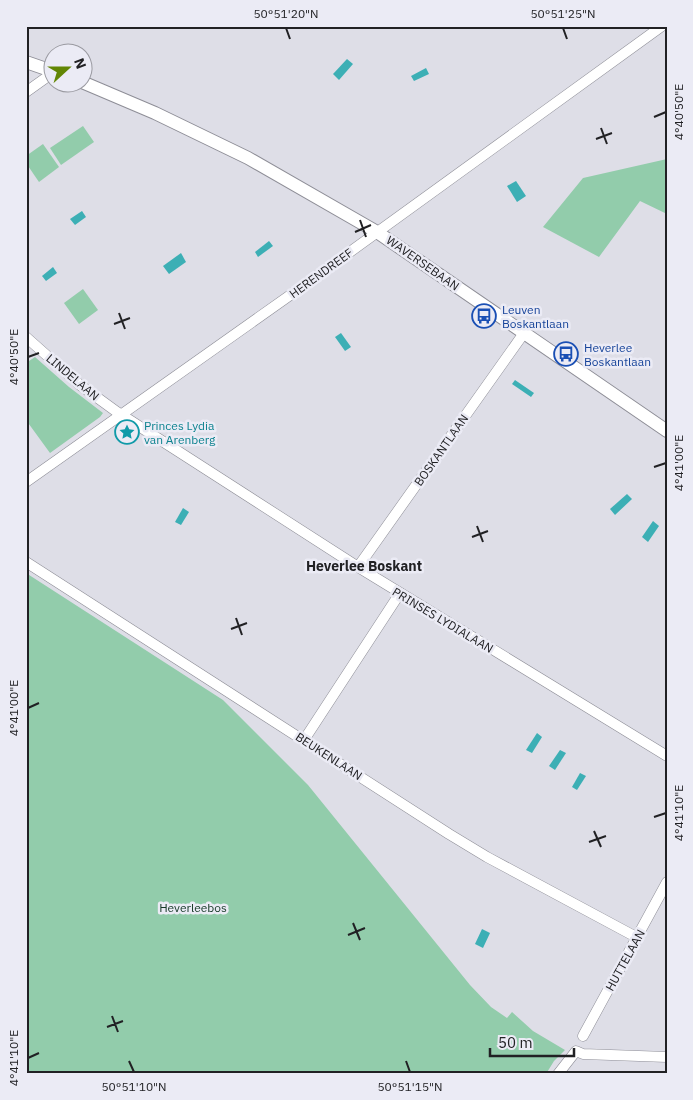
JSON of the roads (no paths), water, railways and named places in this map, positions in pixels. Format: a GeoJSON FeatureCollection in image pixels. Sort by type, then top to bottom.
{"type":"FeatureCollection","features":[{"type":"Feature","properties":{"kind":"street","name":"HERENDREEF"},"geometry":{"type":"LineString","coordinates":[[26,482],[662,26]]}},
{"type":"Feature","properties":{"kind":"street"},"geometry":{"type":"LineString","coordinates":[[26,62],[42,68]]}},
{"type":"Feature","properties":{"kind":"street"},"geometry":{"type":"LineString","coordinates":[[26,92],[42,81]]}},
{"type":"Feature","properties":{"kind":"street","name":"WAVERSEBAAN"},"geometry":{"type":"LineString","coordinates":[[92,86],[155,113],[248,158],[377,232],[667,431]]}},
{"type":"Feature","properties":{"kind":"street","name":"BOSKANTLAAN"},"geometry":{"type":"LineString","coordinates":[[358,568],[524,333]]}},
{"type":"Feature","properties":{"kind":"street","name":"LINDELAAN"},"geometry":{"type":"LineString","coordinates":[[26,337],[80,385],[121,414]]}},
{"type":"Feature","properties":{"kind":"street","name":"PRINSES LYDIALAAN"},"geometry":{"type":"LineString","coordinates":[[121,414],[358,568],[667,756]]}},
{"type":"Feature","properties":{"kind":"street","name":"BEUKENLAAN"},"geometry":{"type":"LineString","coordinates":[[26,562],[449,834],[487,857],[638,938]]}},
{"type":"Feature","properties":{"kind":"street"},"geometry":{"type":"LineString","coordinates":[[304,740],[400,593]]}},
{"type":"Feature","properties":{"kind":"street","name":"HUTTELAAN"},"geometry":{"type":"LineString","coordinates":[[583,1036],[667,882]]}},
{"type":"Feature","properties":{"kind":"street"},"geometry":{"type":"LineString","coordinates":[[558,1074],[576,1051],[583,1054],[667,1057]]}},
{"type":"Feature","properties":{"kind":"water"},"geometry":{"type":"Polygon","coordinates":[[[347,59],[353,64],[339,80],[333,74],[347,59]]]}},
{"type":"Feature","properties":{"kind":"water"},"geometry":{"type":"Polygon","coordinates":[[[426,68],[429,74],[414,81],[411,76],[426,68]]]}},
{"type":"Feature","properties":{"kind":"water"},"geometry":{"type":"Polygon","coordinates":[[[516,181],[526,196],[517,202],[507,186],[516,181]]]}},
{"type":"Feature","properties":{"kind":"water"},"geometry":{"type":"Polygon","coordinates":[[[82,211],[86,217],[75,225],[70,219],[82,211]]]}},
{"type":"Feature","properties":{"kind":"water"},"geometry":{"type":"Polygon","coordinates":[[[269,241],[273,246],[258,257],[255,252],[269,241]]]}},
{"type":"Feature","properties":{"kind":"water"},"geometry":{"type":"Polygon","coordinates":[[[181,253],[186,262],[169,274],[163,266],[181,253]]]}},
{"type":"Feature","properties":{"kind":"water"},"geometry":{"type":"Polygon","coordinates":[[[53,267],[57,273],[46,281],[42,276],[53,267]]]}},
{"type":"Feature","properties":{"kind":"water"},"geometry":{"type":"Polygon","coordinates":[[[341,333],[351,347],[345,351],[335,337],[341,333]]]}},
{"type":"Feature","properties":{"kind":"water"},"geometry":{"type":"Polygon","coordinates":[[[515,380],[534,393],[531,397],[512,384],[515,380]]]}},
{"type":"Feature","properties":{"kind":"water"},"geometry":{"type":"Polygon","coordinates":[[[627,494],[632,499],[615,515],[610,509],[627,494]]]}},
{"type":"Feature","properties":{"kind":"water"},"geometry":{"type":"Polygon","coordinates":[[[183,508],[189,512],[181,525],[175,522],[183,508]]]}},
{"type":"Feature","properties":{"kind":"water"},"geometry":{"type":"Polygon","coordinates":[[[653,521],[659,526],[648,542],[642,537],[653,521]]]}},
{"type":"Feature","properties":{"kind":"water"},"geometry":{"type":"Polygon","coordinates":[[[537,733],[542,737],[532,753],[526,750],[537,733]]]}},
{"type":"Feature","properties":{"kind":"water"},"geometry":{"type":"Polygon","coordinates":[[[560,750],[566,753],[555,770],[549,766],[560,750]]]}},
{"type":"Feature","properties":{"kind":"water"},"geometry":{"type":"Polygon","coordinates":[[[580,773],[586,776],[577,790],[572,787],[580,773]]]}},
{"type":"Feature","properties":{"kind":"water"},"geometry":{"type":"Polygon","coordinates":[[[482,929],[490,933],[483,948],[475,944],[482,929]]]}},
{"type":"Feature","properties":{"kind":"place","name":"Leuven Boskantlaan"},"geometry":{"type":"Point","coordinates":[484,316]}},
{"type":"Feature","properties":{"kind":"place","name":"Heverlee Boskantlaan"},"geometry":{"type":"Point","coordinates":[566,354]}},
{"type":"Feature","properties":{"kind":"place","name":"Princes Lydia van Arenberg"},"geometry":{"type":"Point","coordinates":[127,432]}},
{"type":"Feature","properties":{"kind":"district","name":"Heverlee Boskant"},"geometry":{"type":"Point","coordinates":[364,566]}},
{"type":"Feature","properties":{"kind":"park label","name":"Heverleebos"},"geometry":{"type":"Point","coordinates":[193,907]}}]}
